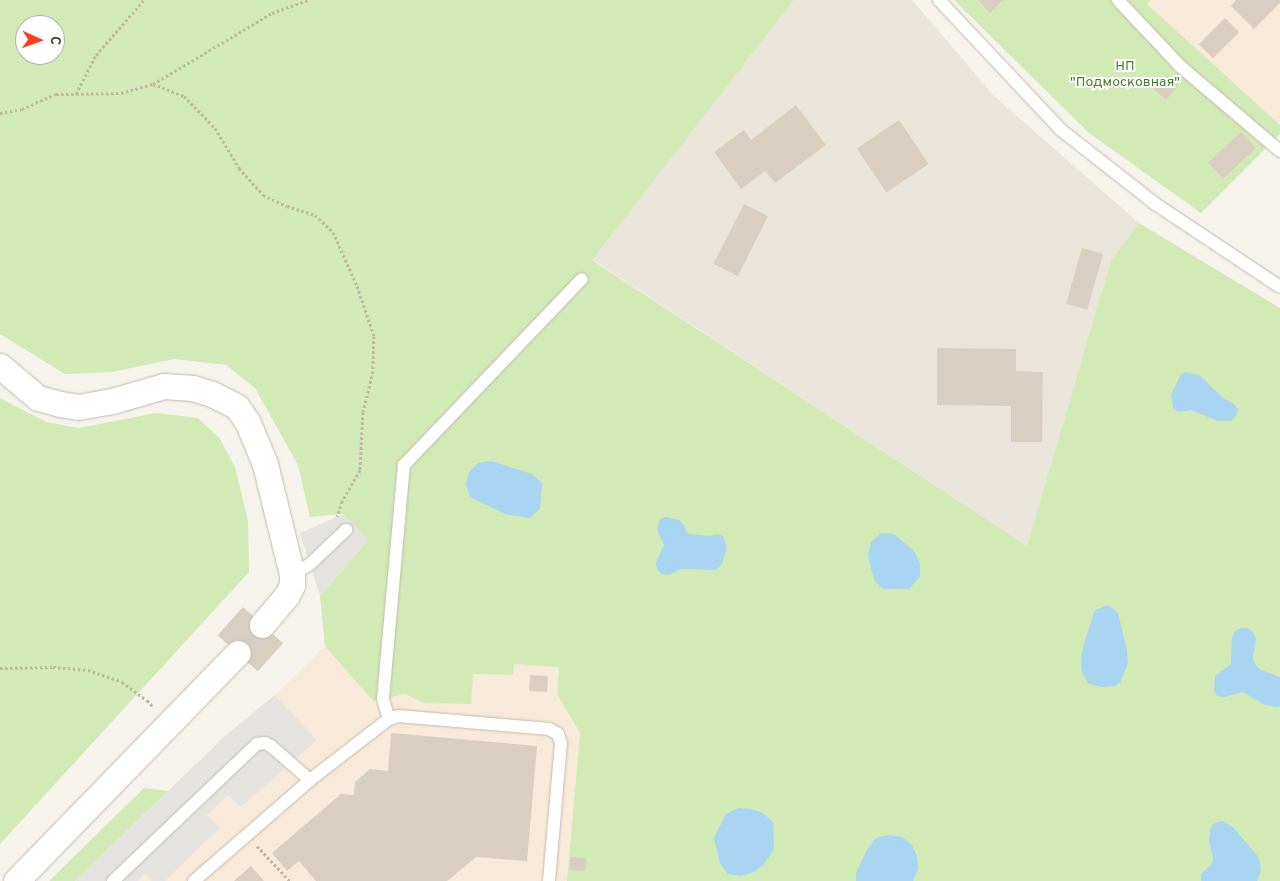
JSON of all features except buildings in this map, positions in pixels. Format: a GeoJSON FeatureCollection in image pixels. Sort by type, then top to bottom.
{"type":"FeatureCollection","features":[{"type":"Feature","properties":{"kind":"street"},"geometry":{"type":"LineString","coordinates":[[0,366],[38,398],[60,404],[78,406],[112,401],[164,386],[192,388],[212,394],[236,407],[248,423],[265,464],[292,574],[292,585],[287,595],[262,625]]}},
{"type":"Feature","properties":{"kind":"street"},"geometry":{"type":"LineString","coordinates":[[16,881],[238,653]]}},
{"type":"Feature","properties":{"kind":"lane"},"geometry":{"type":"LineString","coordinates":[[939,0],[1061,130],[1154,202],[1280,287]]}},
{"type":"Feature","properties":{"kind":"lane"},"geometry":{"type":"LineString","coordinates":[[1118,0],[1180,66],[1280,151]]}},
{"type":"Feature","properties":{"kind":"lane"},"geometry":{"type":"LineString","coordinates":[[389,719],[383,699],[404,465],[582,279]]}},
{"type":"Feature","properties":{"kind":"lane"},"geometry":{"type":"LineString","coordinates":[[292,574],[310,564],[346,530]]}},
{"type":"Feature","properties":{"kind":"lane"},"geometry":{"type":"LineString","coordinates":[[194,881],[310,780],[389,719],[398,716],[549,730],[558,734],[561,744],[549,881]]}},
{"type":"Feature","properties":{"kind":"lane"},"geometry":{"type":"LineString","coordinates":[[113,881],[257,744],[265,743],[271,746],[310,780]]}},
{"type":"Feature","properties":{"kind":"path"},"geometry":{"type":"LineString","coordinates":[[76,94],[96,55],[144,0]]}},
{"type":"Feature","properties":{"kind":"path"},"geometry":{"type":"LineString","coordinates":[[0,113],[22,109],[56,94],[121,93],[153,84],[272,13],[308,0]]}},
{"type":"Feature","properties":{"kind":"path"},"geometry":{"type":"LineString","coordinates":[[153,84],[184,96],[215,128],[240,168],[263,195],[287,206],[315,215],[333,232],[357,286],[374,336],[373,370],[362,412],[360,470],[342,501],[336,520],[346,530]]}},
{"type":"Feature","properties":{"kind":"path"},"geometry":{"type":"LineString","coordinates":[[0,668],[53,667],[88,670],[122,682],[147,700],[167,728]]}},
{"type":"Feature","properties":{"kind":"path"},"geometry":{"type":"LineString","coordinates":[[247,835],[290,881]]}},
{"type":"Feature","properties":{"kind":"shaded area"},"geometry":{"type":"Polygon","coordinates":[[[794,0],[912,0],[994,96],[1139,223],[1111,260],[1027,546],[592,259],[794,0]]]}},
{"type":"Feature","properties":{"kind":"shaded area"},"geometry":{"type":"Polygon","coordinates":[[[1151,0],[1280,0],[1280,125],[1147,4],[1151,0]]]}},
{"type":"Feature","properties":{"kind":"shaded area"},"geometry":{"type":"Polygon","coordinates":[[[343,514],[368,540],[320,596],[300,533],[343,514]]]}},
{"type":"Feature","properties":{"kind":"shaded area"},"geometry":{"type":"Polygon","coordinates":[[[325,646],[373,701],[405,694],[424,703],[471,703],[472,674],[513,675],[514,664],[559,666],[557,694],[580,733],[567,881],[75,881],[224,737],[275,695],[325,646]]]}},
{"type":"Feature","properties":{"kind":"shaded area"},"geometry":{"type":"Polygon","coordinates":[[[275,695],[317,740],[241,807],[228,795],[207,815],[220,828],[165,881],[152,881],[145,874],[137,881],[75,881],[224,737],[275,695]]]}},
{"type":"Feature","properties":{"kind":"green space"},"geometry":{"type":"Polygon","coordinates":[[[0,0],[794,0],[592,260],[1027,546],[1111,260],[1139,223],[1280,308],[1280,881],[567,881],[580,733],[557,694],[559,667],[514,664],[513,675],[473,674],[471,704],[424,703],[405,694],[373,701],[325,646],[320,596],[368,540],[343,514],[310,517],[298,465],[255,388],[226,365],[174,359],[112,372],[65,374],[0,334],[0,0]]]}},
{"type":"Feature","properties":{"kind":"green space","name":"НП \"Подмосковная\""},"geometry":{"type":"Polygon","coordinates":[[[954,0],[1151,0],[1147,4],[1280,125],[1280,134],[1201,213],[1089,133],[954,0]]]}},
{"type":"Feature","properties":{"kind":"green space"},"geometry":{"type":"Polygon","coordinates":[[[0,398],[46,422],[79,428],[156,413],[198,418],[220,439],[235,467],[248,521],[249,572],[0,844],[0,398]]]}},
{"type":"Feature","properties":{"kind":"green space"},"geometry":{"type":"Polygon","coordinates":[[[144,788],[168,791],[75,881],[49,881],[144,788]]]}},
{"type":"Feature","properties":{"kind":"water"},"geometry":{"type":"Polygon","coordinates":[[[1185,372],[1199,375],[1223,398],[1234,404],[1238,410],[1236,416],[1231,421],[1218,421],[1191,410],[1178,412],[1173,408],[1171,395],[1180,376],[1185,372]]]}},
{"type":"Feature","properties":{"kind":"water"},"geometry":{"type":"Polygon","coordinates":[[[491,461],[532,474],[542,483],[540,509],[530,518],[505,514],[470,497],[466,484],[469,472],[478,463],[491,461]]]}},
{"type":"Feature","properties":{"kind":"water"},"geometry":{"type":"Polygon","coordinates":[[[666,517],[679,520],[684,525],[688,534],[710,536],[717,534],[723,536],[727,548],[721,566],[715,570],[682,569],[668,575],[661,574],[657,569],[656,563],[664,545],[658,532],[658,526],[660,519],[666,517]]]}},
{"type":"Feature","properties":{"kind":"water"},"geometry":{"type":"Polygon","coordinates":[[[881,533],[894,534],[914,551],[920,563],[920,576],[909,589],[883,589],[874,580],[868,555],[871,542],[881,533]]]}},
{"type":"Feature","properties":{"kind":"water"},"geometry":{"type":"Polygon","coordinates":[[[1108,605],[1118,613],[1128,663],[1121,681],[1115,686],[1102,687],[1089,684],[1082,673],[1081,660],[1083,647],[1095,610],[1108,605]]]}},
{"type":"Feature","properties":{"kind":"water"},"geometry":{"type":"Polygon","coordinates":[[[1241,628],[1248,628],[1256,638],[1253,658],[1255,664],[1259,669],[1280,677],[1280,706],[1278,707],[1265,705],[1243,692],[1224,697],[1217,696],[1214,690],[1215,676],[1231,664],[1232,637],[1235,631],[1241,628]]]}},
{"type":"Feature","properties":{"kind":"water"},"geometry":{"type":"Polygon","coordinates":[[[738,808],[751,809],[763,813],[773,822],[774,849],[764,864],[754,872],[741,876],[728,874],[720,863],[714,838],[726,814],[738,808]]]}},
{"type":"Feature","properties":{"kind":"water"},"geometry":{"type":"Polygon","coordinates":[[[1222,821],[1233,827],[1259,858],[1261,871],[1257,881],[1201,881],[1201,874],[1211,865],[1213,859],[1209,840],[1211,827],[1215,823],[1222,821]]]}},
{"type":"Feature","properties":{"kind":"water"},"geometry":{"type":"Polygon","coordinates":[[[889,835],[902,837],[912,845],[917,856],[918,869],[913,881],[856,881],[856,873],[868,848],[876,838],[889,835]]]}},
{"type":"Feature","properties":{"kind":"tunnel"},"geometry":{"type":"LineString","coordinates":[[238,653],[262,625]]}}]}
